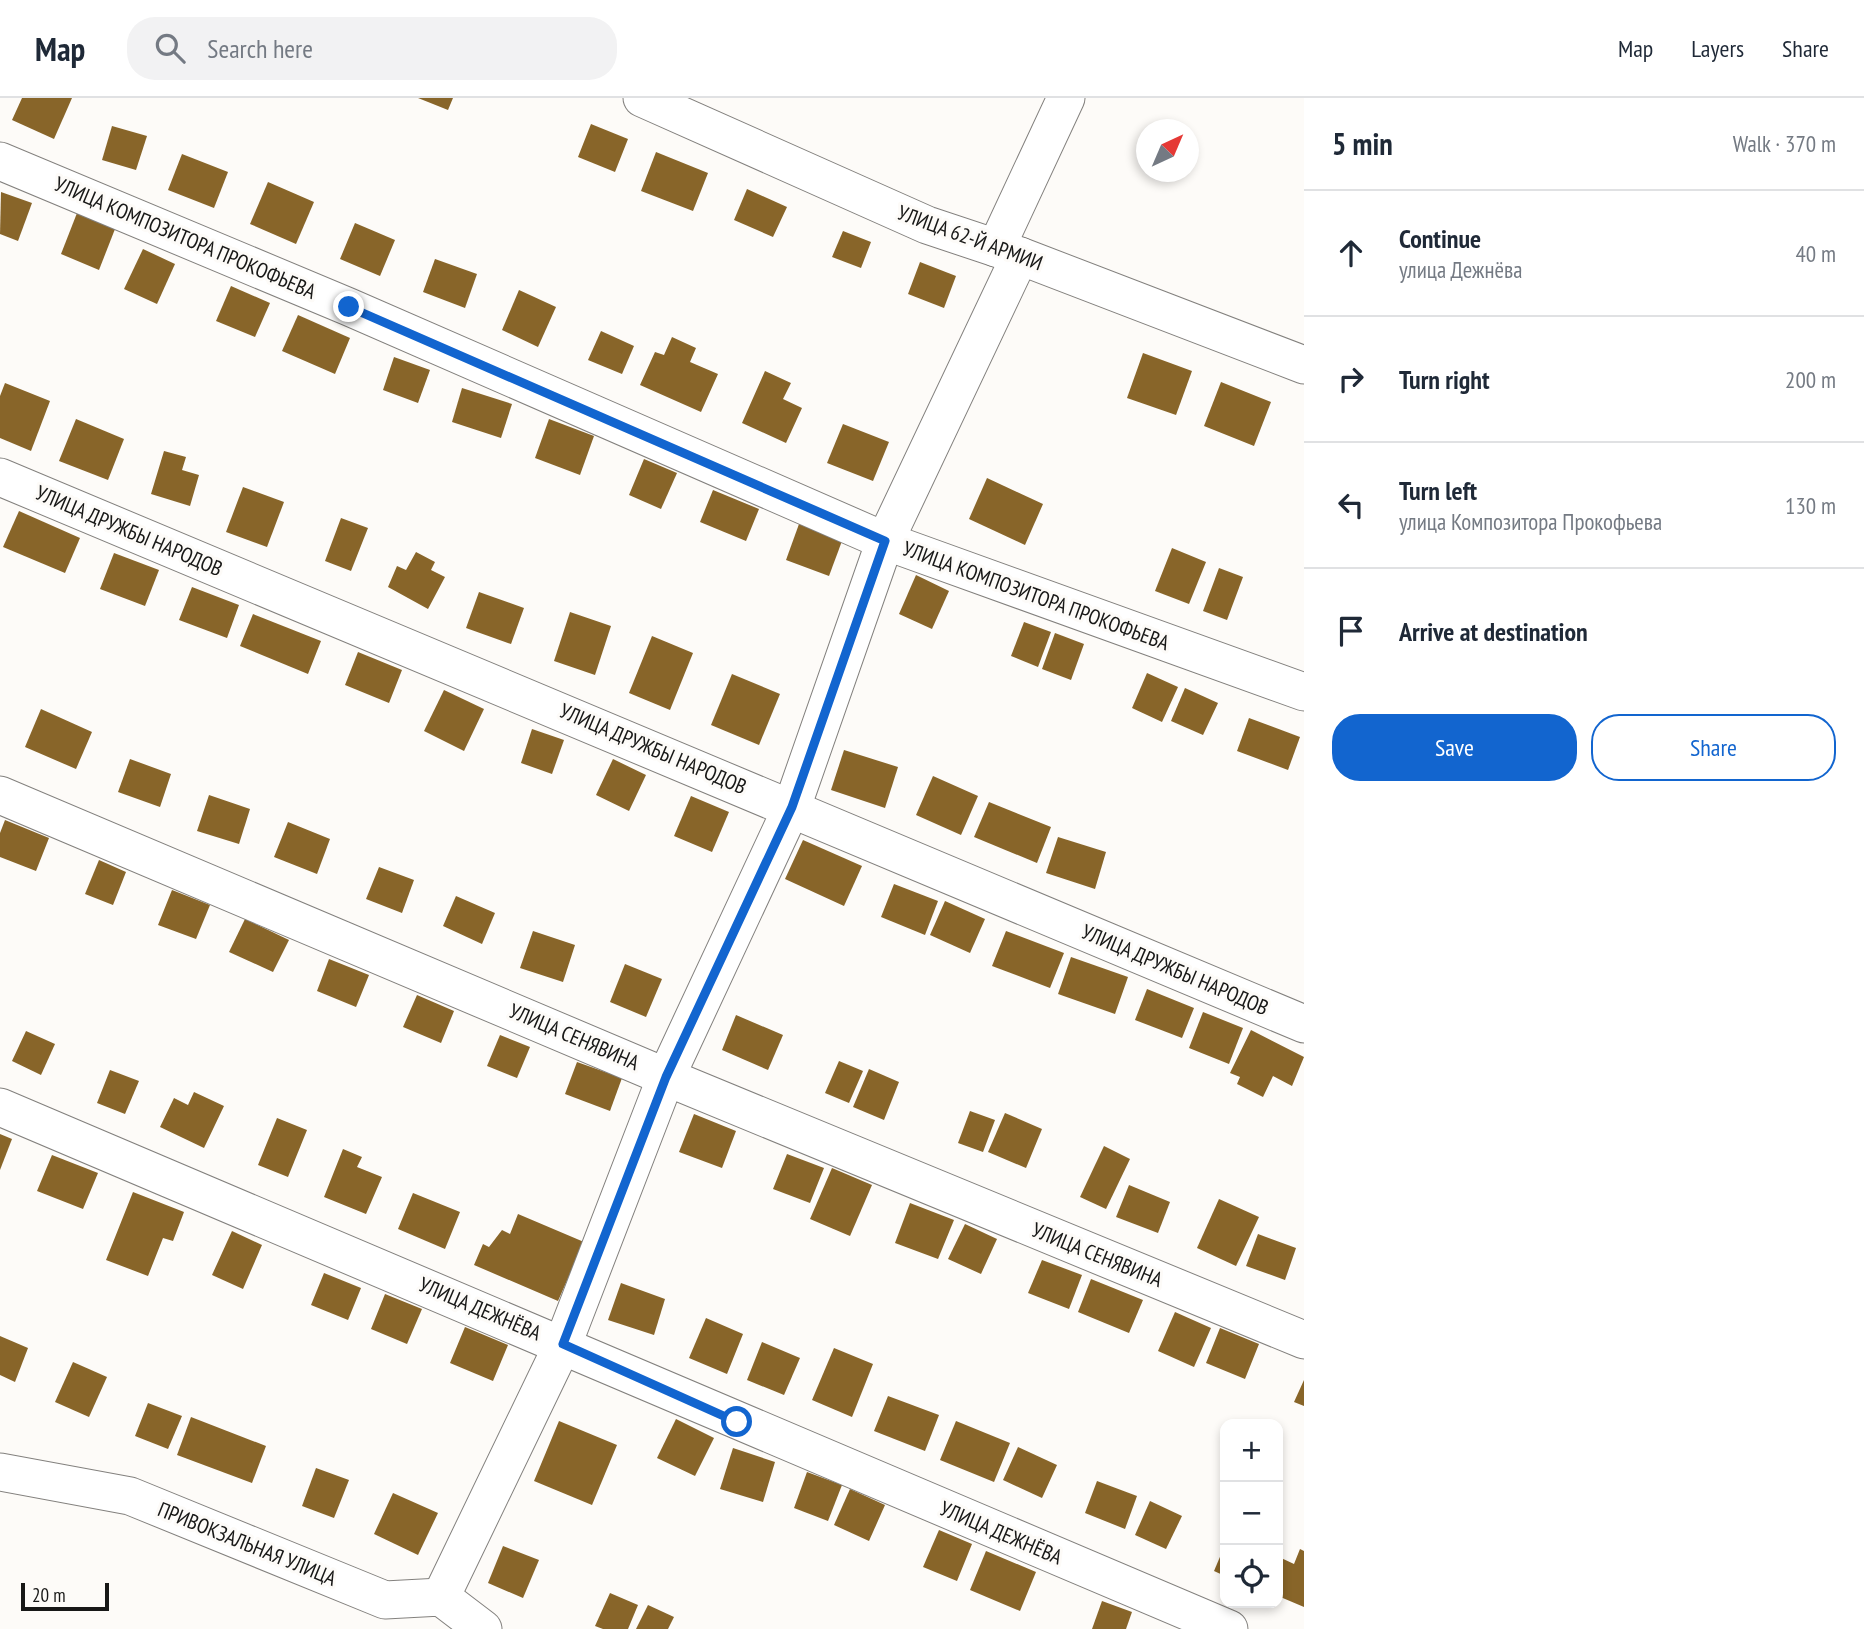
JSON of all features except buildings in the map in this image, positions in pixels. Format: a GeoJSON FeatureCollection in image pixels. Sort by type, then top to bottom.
{"type":"FeatureCollection","features":[{"type":"Feature","properties":{"kind":"street","name":"УЛИЦА 62-Й АРМИИ"},"geometry":{"type":"LineString","coordinates":[[642,98],[928,225],[1008,252],[1304,365]]}},
{"type":"Feature","properties":{"kind":"street"},"geometry":{"type":"LineString","coordinates":[[483,1629],[441,1597],[563,1344],[666,1077],[792,807],[885,541],[1008,252],[1066,98]]}},
{"type":"Feature","properties":{"kind":"street","name":"УЛИЦА КОМПОЗИТОРА ПРОКОФЬЕВА"},"geometry":{"type":"LineString","coordinates":[[0,161],[349,307],[885,541],[1304,692]]}},
{"type":"Feature","properties":{"kind":"street","name":"УЛИЦА ДРУЖБЫ НАРОДОВ"},"geometry":{"type":"LineString","coordinates":[[0,477],[1304,1024]]}},
{"type":"Feature","properties":{"kind":"street","name":"УЛИЦА СЕНЯВИНА"},"geometry":{"type":"LineString","coordinates":[[0,795],[666,1077],[1304,1340]]}},
{"type":"Feature","properties":{"kind":"street","name":"УЛИЦА ДЕЖНЁВА"},"geometry":{"type":"LineString","coordinates":[[0,1107],[563,1344],[737,1422],[1228,1629]]}},
{"type":"Feature","properties":{"kind":"street","name":"ПРИВОКЗАЛЬНАЯ УЛИЦА"},"geometry":{"type":"LineString","coordinates":[[0,1472],[130,1496],[385,1600],[441,1597]]}},
{"type":"Feature","properties":{"kind":"route"},"geometry":{"type":"LineString","coordinates":[[349,307],[885,541],[792,807],[666,1077],[563,1344],[737,1422]]}}]}
